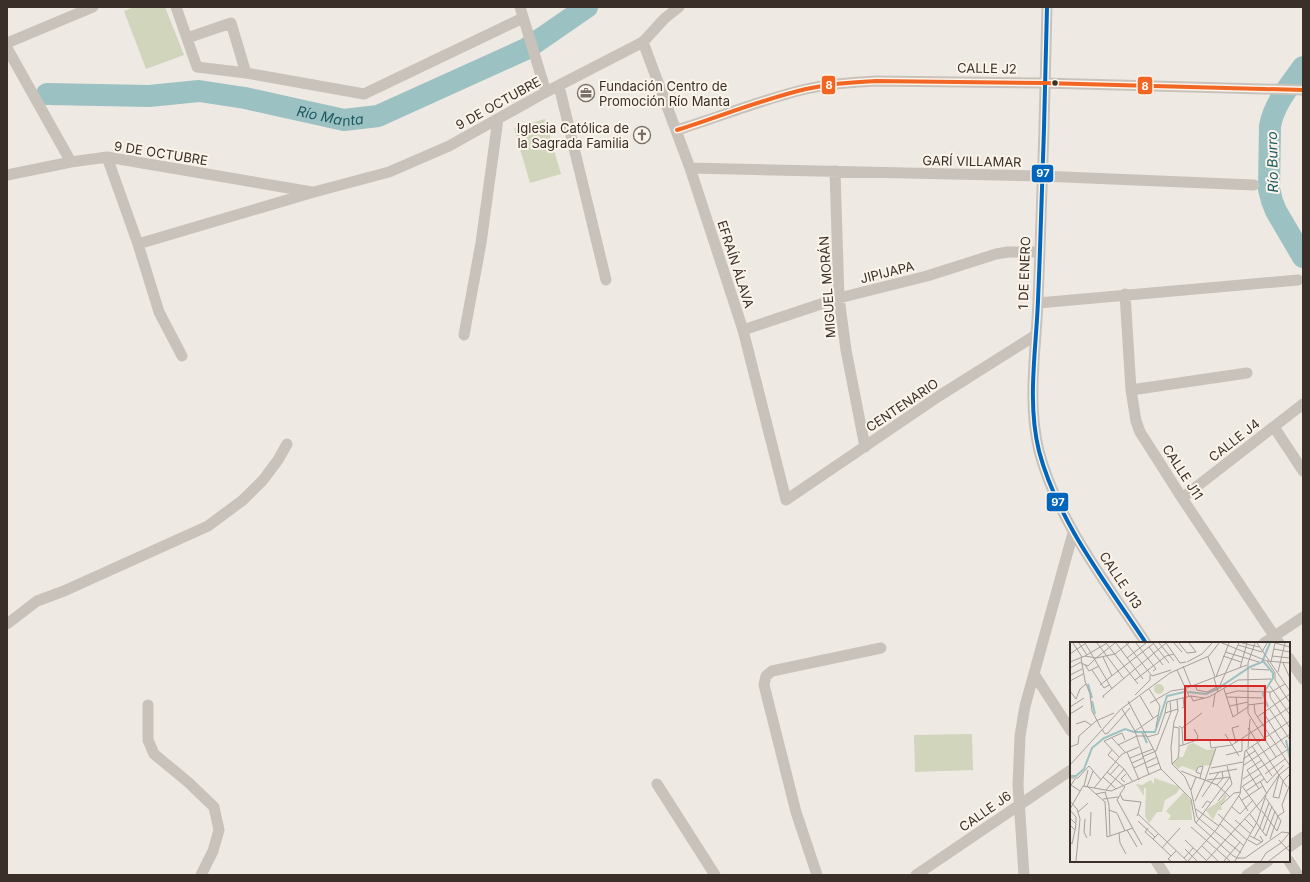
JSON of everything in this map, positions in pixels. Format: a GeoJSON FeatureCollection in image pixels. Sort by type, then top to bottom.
{"type":"FeatureCollection","features":[{"type":"Feature","properties":{"kind":"street"},"geometry":{"type":"LineString","coordinates":[[7,43],[93,7]]}},
{"type":"Feature","properties":{"kind":"street"},"geometry":{"type":"LineString","coordinates":[[176,7],[197,66],[364,94],[523,18],[546,92]]}},
{"type":"Feature","properties":{"kind":"street","name":"9 DE OCTUBRE"},"geometry":{"type":"LineString","coordinates":[[314,192],[107,156],[138,244],[314,192],[389,172],[448,146],[546,92],[643,42],[665,18],[679,7]]}},
{"type":"Feature","properties":{"kind":"street","name":"1 DE ENERO"},"geometry":{"type":"LineString","coordinates":[[1047,7],[1038,302],[1033,404],[1035,428],[1047,476],[1073,533]]}},
{"type":"Feature","properties":{"kind":"street"},"geometry":{"type":"LineString","coordinates":[[187,38],[231,23],[246,73]]}},
{"type":"Feature","properties":{"kind":"street","name":"EFRAÍN ÁLAVA"},"geometry":{"type":"LineString","coordinates":[[643,42],[677,130],[743,330],[786,500]]}},
{"type":"Feature","properties":{"kind":"street"},"geometry":{"type":"LineString","coordinates":[[7,48],[71,162]]}},
{"type":"Feature","properties":{"kind":"street","name":"CALLE J2"},"geometry":{"type":"LineString","coordinates":[[677,130],[791,93],[835,84],[876,81],[1044,83],[1303,90]]}},
{"type":"Feature","properties":{"kind":"street"},"geometry":{"type":"LineString","coordinates":[[558,86],[606,280]]}},
{"type":"Feature","properties":{"kind":"street"},"geometry":{"type":"LineString","coordinates":[[464,334],[480,243],[498,119]]}},
{"type":"Feature","properties":{"kind":"street"},"geometry":{"type":"LineString","coordinates":[[7,175],[107,156]]}},
{"type":"Feature","properties":{"kind":"street","name":"GARÍ VILLAMAR"},"geometry":{"type":"LineString","coordinates":[[690,168],[1042,176],[1254,185]]}},
{"type":"Feature","properties":{"kind":"street","name":"MIGUEL MORÁN"},"geometry":{"type":"LineString","coordinates":[[836,171],[839,298],[846,350],[865,447]]}},
{"type":"Feature","properties":{"kind":"street"},"geometry":{"type":"LineString","coordinates":[[138,244],[159,312],[182,356]]}},
{"type":"Feature","properties":{"kind":"street","name":"JIPIJAPA"},"geometry":{"type":"LineString","coordinates":[[743,330],[839,298],[927,276],[996,254],[1008,252],[1039,252]]}},
{"type":"Feature","properties":{"kind":"street"},"geometry":{"type":"LineString","coordinates":[[1038,302],[1298,280]]}},
{"type":"Feature","properties":{"kind":"street","name":"CALLE J11"},"geometry":{"type":"LineString","coordinates":[[1125,294],[1131,390],[1136,421],[1140,432],[1182,498],[1277,640]]}},
{"type":"Feature","properties":{"kind":"street","name":"CENTENARIO"},"geometry":{"type":"LineString","coordinates":[[786,500],[939,396],[1036,335]]}},
{"type":"Feature","properties":{"kind":"street"},"geometry":{"type":"LineString","coordinates":[[1131,390],[1247,373]]}},
{"type":"Feature","properties":{"kind":"street","name":"CALLE J4"},"geometry":{"type":"LineString","coordinates":[[1182,498],[1303,404]]}},
{"type":"Feature","properties":{"kind":"street"},"geometry":{"type":"LineString","coordinates":[[1274,427],[1303,471]]}},
{"type":"Feature","properties":{"kind":"street"},"geometry":{"type":"LineString","coordinates":[[7,624],[37,601],[64,591],[208,526],[243,500],[263,480],[278,460],[287,444]]}},
{"type":"Feature","properties":{"kind":"street"},"geometry":{"type":"LineString","coordinates":[[1024,875],[1018,778],[1020,736],[1025,706],[1073,533]]}},
{"type":"Feature","properties":{"kind":"street","name":"CALLE J13"},"geometry":{"type":"LineString","coordinates":[[1073,533],[1145,642]]}},
{"type":"Feature","properties":{"kind":"street"},"geometry":{"type":"LineString","coordinates":[[1277,640],[1303,617]]}},
{"type":"Feature","properties":{"kind":"street"},"geometry":{"type":"LineString","coordinates":[[816,875],[796,812],[773,723],[764,685],[766,676],[772,671],[881,648]]}},
{"type":"Feature","properties":{"kind":"street"},"geometry":{"type":"LineString","coordinates":[[1290,660],[1303,679]]}},
{"type":"Feature","properties":{"kind":"street"},"geometry":{"type":"LineString","coordinates":[[1034,674],[1070,728]]}},
{"type":"Feature","properties":{"kind":"street"},"geometry":{"type":"LineString","coordinates":[[148,705],[148,740],[154,754],[188,782],[214,807],[219,830],[213,851],[201,875]]}},
{"type":"Feature","properties":{"kind":"street","name":"CALLE J6"},"geometry":{"type":"LineString","coordinates":[[916,875],[1070,771]]}},
{"type":"Feature","properties":{"kind":"street"},"geometry":{"type":"LineString","coordinates":[[657,784],[714,875]]}},
{"type":"Feature","properties":{"kind":"street"},"geometry":{"type":"LineString","coordinates":[[1290,846],[1303,837]]}},
{"type":"Feature","properties":{"kind":"street"},"geometry":{"type":"LineString","coordinates":[[1157,862],[1165,875]]}},
{"type":"Feature","properties":{"kind":"street"},"geometry":{"type":"LineString","coordinates":[[1247,875],[1266,862]]}},
{"type":"Feature","properties":{"kind":"street"},"geometry":{"type":"LineString","coordinates":[[1290,862],[1298,875]]}},
{"type":"Feature","properties":{"kind":"street"},"geometry":{"type":"LineString","coordinates":[[934,863],[934,875]]}},
{"type":"Feature","properties":{"kind":"green space"},"geometry":{"type":"Polygon","coordinates":[[[134,7],[165,7],[184,55],[146,69],[124,11],[134,7]]]}},
{"type":"Feature","properties":{"kind":"green space"},"geometry":{"type":"Polygon","coordinates":[[[545,119],[561,174],[530,183],[514,128],[545,119]]]}},
{"type":"Feature","properties":{"kind":"green space"},"geometry":{"type":"Polygon","coordinates":[[[972,734],[973,770],[915,772],[914,735],[972,734]]]}},
{"type":"Feature","properties":{"kind":"waterway","name":"Río Manta"},"geometry":{"type":"LineString","coordinates":[[47,94],[149,96],[199,91],[245,98],[344,120],[378,116],[526,49],[587,7]]}},
{"type":"Feature","properties":{"kind":"waterway","name":"Río Burro"},"geometry":{"type":"LineString","coordinates":[[1303,67],[1283,95],[1272,118],[1270,126],[1269,189],[1276,211],[1303,257]]}},
{"type":"Feature","properties":{"kind":"transit line","name":"97"},"geometry":{"type":"LineString","coordinates":[[1047,7],[1037,320],[1033,376],[1035,433],[1047,477],[1070,527],[1100,575],[1145,642]]}},
{"type":"Feature","properties":{"kind":"transit line","name":"8"},"geometry":{"type":"LineString","coordinates":[[677,130],[790,93],[823,86],[858,82],[1044,83],[1303,90]]}},
{"type":"Feature","properties":{"kind":"place","name":"Fundación Centro de Promoción Río Manta"},"geometry":{"type":"Point","coordinates":[586,93]}},
{"type":"Feature","properties":{"kind":"place","name":"Iglesia Católica de la Sagrada Familia"},"geometry":{"type":"Point","coordinates":[642,135]}}]}
